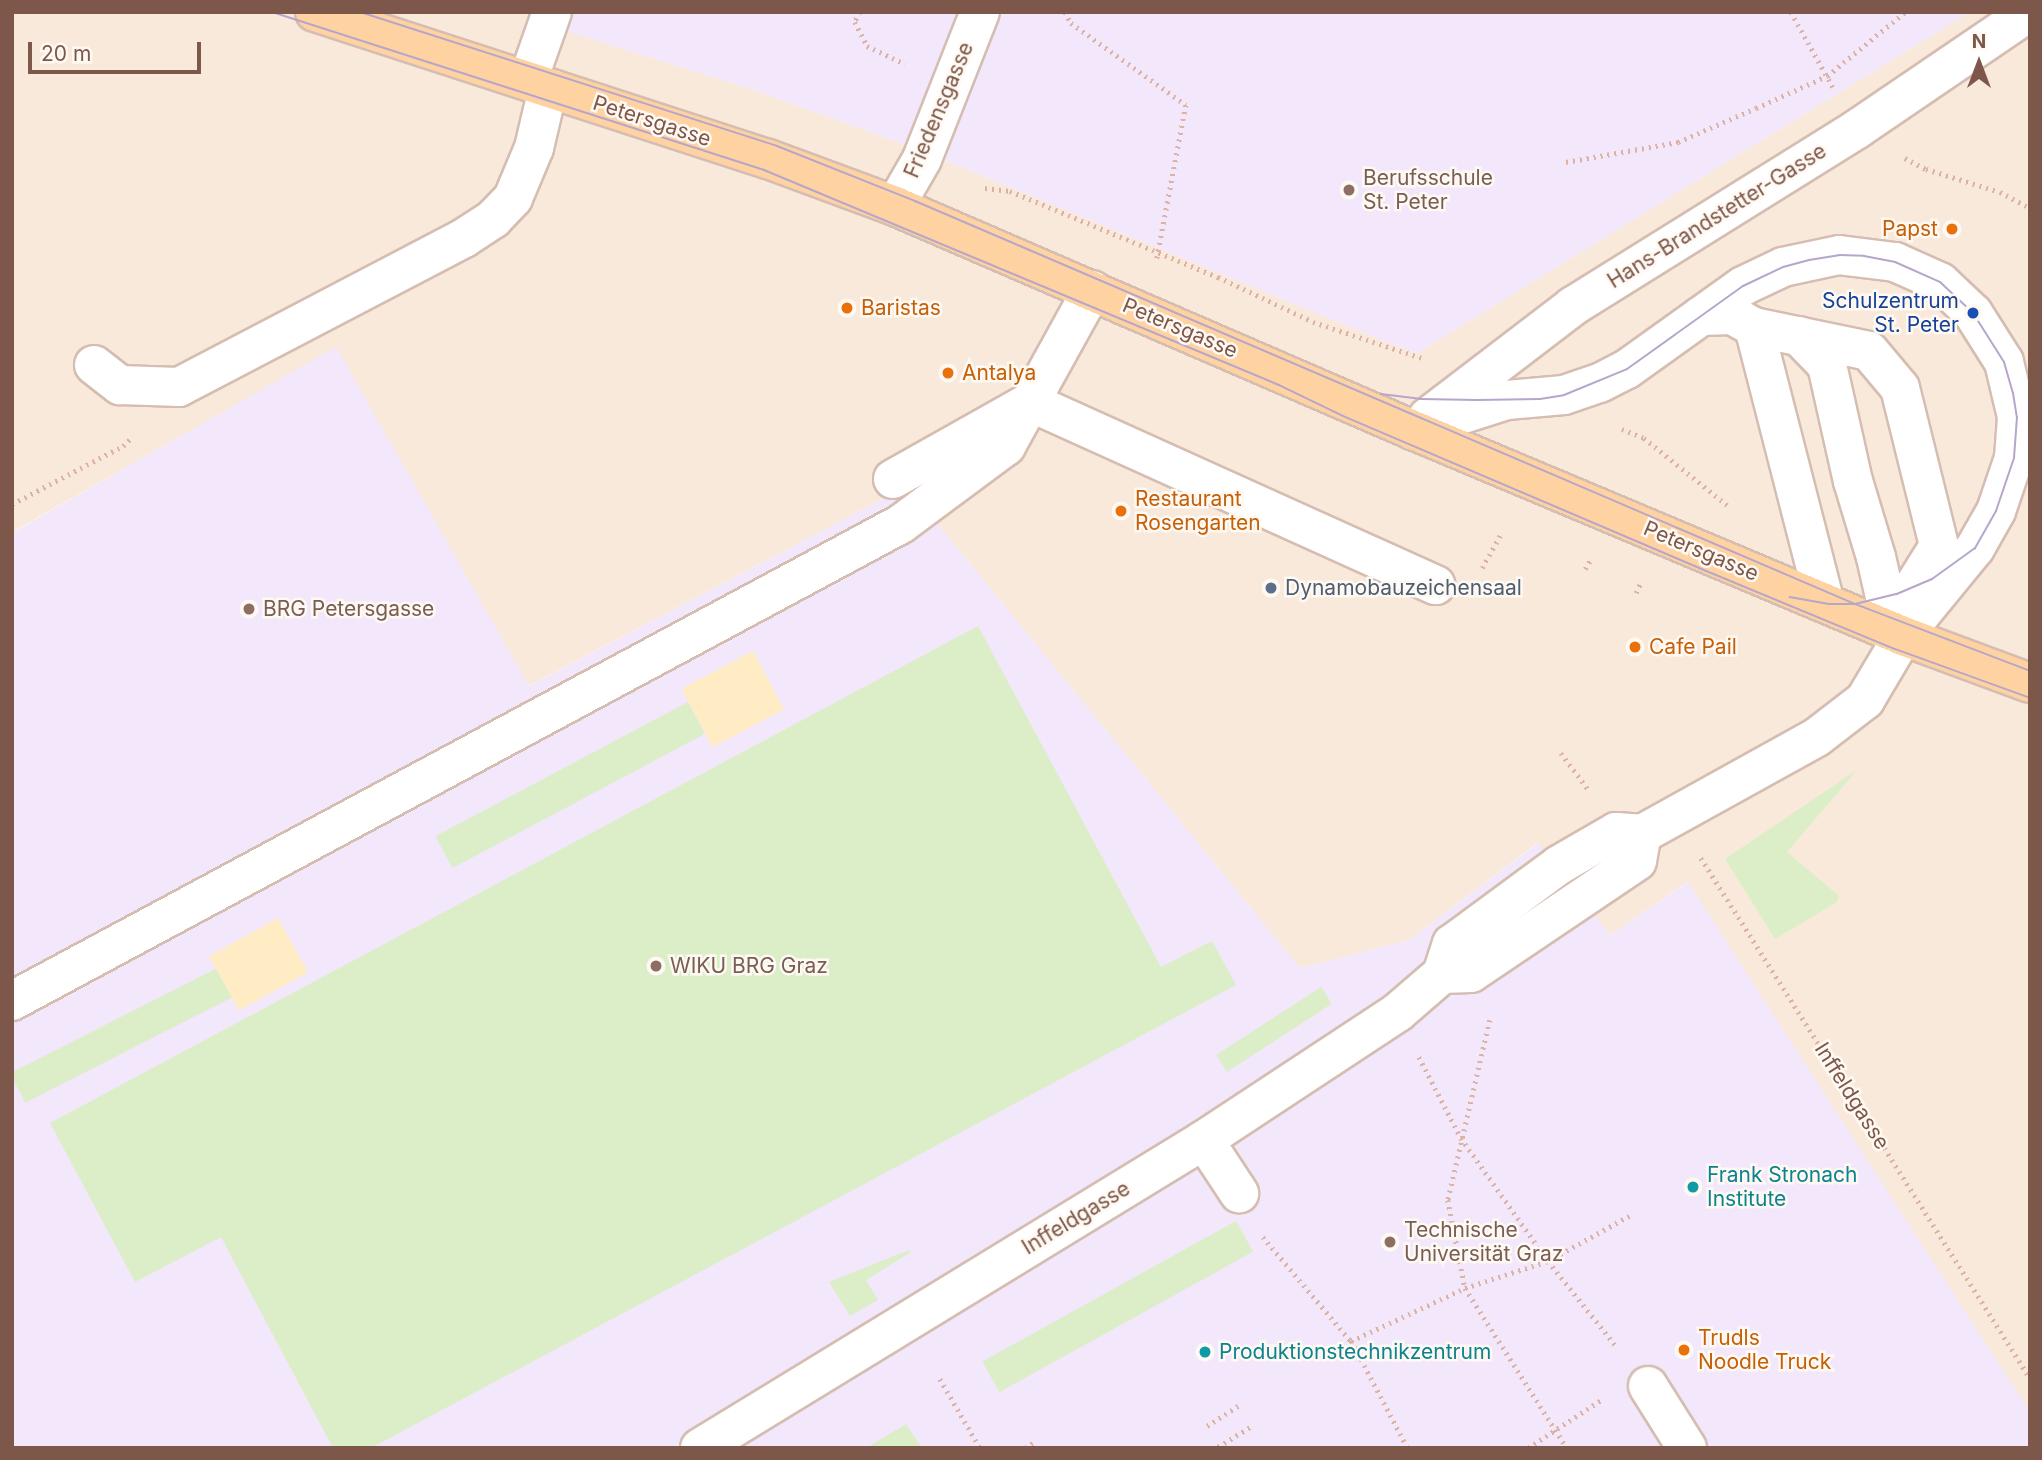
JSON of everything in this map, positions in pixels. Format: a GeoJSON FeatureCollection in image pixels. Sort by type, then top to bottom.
{"type":"FeatureCollection","features":[{"type":"Feature","properties":{"kind":"main road","name":"Petersgasse"},"geometry":{"type":"LineString","coordinates":[[315,12],[768,159],[895,205],[1413,430],[1894,632],[2030,683]]}},
{"type":"Feature","properties":{"kind":"street"},"geometry":{"type":"LineString","coordinates":[[94,365],[120,385],[179,387],[464,238],[493,219],[513,198],[534,148],[545,101],[540,84],[552,12]]}},
{"type":"Feature","properties":{"kind":"street","name":"Friedensgasse"},"geometry":{"type":"LineString","coordinates":[[895,205],[922,159],[980,12]]}},
{"type":"Feature","properties":{"kind":"street","name":"Hans-Brandstetter-Gasse"},"geometry":{"type":"LineString","coordinates":[[1413,430],[1477,377],[1573,306],[1857,129],[2029,12]]}},
{"type":"Feature","properties":{"kind":"street"},"geometry":{"type":"LineString","coordinates":[[1413,430],[1507,400],[1564,395],[1598,383],[1627,369],[1743,286],[1783,267],[1839,255],[1864,256],[1895,262],[1940,282],[1973,313],[2004,362],[2017,417],[2014,458],[1996,511],[1975,548],[1894,632]]}},
{"type":"Feature","properties":{"kind":"street"},"geometry":{"type":"LineString","coordinates":[[12,1001],[887,533],[1006,446],[1092,290]]}},
{"type":"Feature","properties":{"kind":"street"},"geometry":{"type":"LineString","coordinates":[[1701,316],[1732,315],[1754,327],[1869,351],[1900,388],[1939,546],[1894,632]]}},
{"type":"Feature","properties":{"kind":"street"},"geometry":{"type":"LineString","coordinates":[[1754,327],[1825,603]]}},
{"type":"Feature","properties":{"kind":"street"},"geometry":{"type":"LineString","coordinates":[[1799,336],[1827,365],[1853,481],[1894,632]]}},
{"type":"Feature","properties":{"kind":"street"},"geometry":{"type":"LineString","coordinates":[[893,479],[1030,402]]}},
{"type":"Feature","properties":{"kind":"street"},"geometry":{"type":"LineString","coordinates":[[1030,402],[1436,585]]}},
{"type":"Feature","properties":{"kind":"street","name":"Inffeldgasse"},"geometry":{"type":"LineString","coordinates":[[700,1448],[1204,1139],[1398,1012],[1442,974],[1452,944],[1559,865],[1616,832],[1654,827],[1817,737],[1865,700],[1894,632]]}},
{"type":"Feature","properties":{"kind":"street"},"geometry":{"type":"LineString","coordinates":[[1204,1139],[1239,1193]]}},
{"type":"Feature","properties":{"kind":"street"},"geometry":{"type":"LineString","coordinates":[[1644,1381],[1687,1448]]}},
{"type":"Feature","properties":{"kind":"path"},"geometry":{"type":"LineString","coordinates":[[860,12],[855,22],[867,46],[951,86]]}},
{"type":"Feature","properties":{"kind":"path"},"geometry":{"type":"LineString","coordinates":[[1065,12],[1071,23],[1186,105],[1157,258]]}},
{"type":"Feature","properties":{"kind":"path"},"geometry":{"type":"LineString","coordinates":[[1791,12],[1839,97]]}},
{"type":"Feature","properties":{"kind":"path"},"geometry":{"type":"LineString","coordinates":[[1566,162],[1678,142],[1827,76],[1905,12]]}},
{"type":"Feature","properties":{"kind":"path"},"geometry":{"type":"LineString","coordinates":[[1901,156],[1926,169],[2000,192],[2030,208]]}},
{"type":"Feature","properties":{"kind":"path"},"geometry":{"type":"LineString","coordinates":[[1314,323],[1427,360]]}},
{"type":"Feature","properties":{"kind":"path"},"geometry":{"type":"LineString","coordinates":[[12,504],[123,446],[179,387]]}},
{"type":"Feature","properties":{"kind":"path"},"geometry":{"type":"LineString","coordinates":[[1619,427],[1644,438],[1693,479]]}},
{"type":"Feature","properties":{"kind":"path"},"geometry":{"type":"LineString","coordinates":[[1560,753],[1588,789]]}},
{"type":"Feature","properties":{"kind":"path","name":"Inffeldgasse"},"geometry":{"type":"LineString","coordinates":[[1654,827],[1703,860],[2030,1378]]}},
{"type":"Feature","properties":{"kind":"path"},"geometry":{"type":"LineString","coordinates":[[1398,1012],[1461,1138],[1548,1261],[1644,1381],[1528,1448]]}},
{"type":"Feature","properties":{"kind":"path"},"geometry":{"type":"LineString","coordinates":[[1490,1012],[1448,1200],[1465,1288],[1567,1448]]}},
{"type":"Feature","properties":{"kind":"path"},"geometry":{"type":"LineString","coordinates":[[1323,1360],[1351,1341],[1465,1288],[1548,1261],[1629,1216]]}},
{"type":"Feature","properties":{"kind":"path"},"geometry":{"type":"LineString","coordinates":[[1257,1229],[1351,1341],[1407,1448]]}},
{"type":"Feature","properties":{"kind":"path"},"geometry":{"type":"LineString","coordinates":[[940,1379],[980,1448]]}},
{"type":"Feature","properties":{"kind":"path"},"geometry":{"type":"LineString","coordinates":[[1207,1426],[1238,1406]]}},
{"type":"Feature","properties":{"kind":"path"},"geometry":{"type":"LineString","coordinates":[[1218,1447],[1251,1426]]}},
{"type":"Feature","properties":{"kind":"path"},"geometry":{"type":"LineString","coordinates":[[1025,1448],[1034,1442]]}},
{"type":"Feature","properties":{"kind":"shaded area"},"geometry":{"type":"Polygon","coordinates":[[[12,12],[552,12],[548,25],[751,89],[912,147],[1416,354],[1970,12],[2030,12],[2030,1414],[1687,882],[1610,935],[1537,843],[1409,940],[1300,968],[907,486],[528,686],[336,348],[12,532],[12,12]]]}},
{"type":"Feature","properties":{"kind":"shaded area","name":"Berufsschule St. Peter"},"geometry":{"type":"Polygon","coordinates":[[[552,12],[1970,12],[1416,354],[912,147],[751,89],[547,25],[552,12]]]}},
{"type":"Feature","properties":{"kind":"shaded area"},"geometry":{"type":"Polygon","coordinates":[[[336,347],[529,686],[907,486],[1300,968],[1409,940],[1538,843],[1559,865],[1610,935],[1688,882],[2030,1412],[2030,1448],[12,1448],[12,533],[336,347]]]}},
{"type":"Feature","properties":{"kind":"green space"},"geometry":{"type":"Polygon","coordinates":[[[978,626],[1161,967],[1212,941],[1236,985],[371,1448],[333,1448],[221,1237],[135,1282],[50,1123],[978,626]]]}},
{"type":"Feature","properties":{"kind":"green space"},"geometry":{"type":"Polygon","coordinates":[[[688,702],[705,734],[452,868],[435,836],[688,702]]]}},
{"type":"Feature","properties":{"kind":"green space"},"geometry":{"type":"Polygon","coordinates":[[[1857,770],[1787,852],[1839,896],[1837,902],[1775,939],[1725,859],[1857,770]]]}},
{"type":"Feature","properties":{"kind":"green space"},"geometry":{"type":"Polygon","coordinates":[[[217,968],[232,997],[25,1103],[12,1072],[217,968]]]}},
{"type":"Feature","properties":{"kind":"green space"},"geometry":{"type":"Polygon","coordinates":[[[1321,987],[1332,1004],[1227,1072],[1216,1055],[1321,987]]]}},
{"type":"Feature","properties":{"kind":"green space"},"geometry":{"type":"Polygon","coordinates":[[[1236,1221],[1253,1252],[999,1392],[982,1362],[1236,1221]]]}},
{"type":"Feature","properties":{"kind":"green space"},"geometry":{"type":"Polygon","coordinates":[[[909,1250],[911,1252],[866,1280],[878,1300],[850,1316],[829,1282],[909,1250]]]}},
{"type":"Feature","properties":{"kind":"green space"},"geometry":{"type":"Polygon","coordinates":[[[906,1424],[922,1448],[866,1448],[906,1424]]]}},
{"type":"Feature","properties":{"kind":"sand"},"geometry":{"type":"Polygon","coordinates":[[[753,651],[784,709],[712,747],[681,689],[753,651]]]}},
{"type":"Feature","properties":{"kind":"sand"},"geometry":{"type":"Polygon","coordinates":[[[278,918],[308,972],[239,1011],[209,956],[278,918]]]}},
{"type":"Feature","properties":{"kind":"tram line"},"geometry":{"type":"LineString","coordinates":[[272,12],[764,170],[1279,385],[1343,416],[1699,568],[1895,649],[2030,698]]}},
{"type":"Feature","properties":{"kind":"tram line"},"geometry":{"type":"LineString","coordinates":[[360,12],[777,146],[915,201],[1855,604],[2030,671]]}},
{"type":"Feature","properties":{"kind":"tram line"},"geometry":{"type":"LineString","coordinates":[[1381,394],[1420,399],[1477,400],[1540,399],[1564,395],[1627,369],[1743,286],[1783,267],[1809,260],[1839,255],[1864,256],[1895,262],[1940,282],[1973,313],[2004,362],[2013,393],[2017,417],[2014,458],[1996,511],[1975,548],[1932,579],[1896,594],[1855,604],[1829,604],[1790,597]]}},
{"type":"Feature","properties":{"kind":"place","name":"Berufsschule St. Peter"},"geometry":{"type":"Point","coordinates":[1349,190]}},
{"type":"Feature","properties":{"kind":"place","name":"Papst"},"geometry":{"type":"Point","coordinates":[1952,229]}},
{"type":"Feature","properties":{"kind":"place","name":"Baristas"},"geometry":{"type":"Point","coordinates":[847,308]}},
{"type":"Feature","properties":{"kind":"place","name":"Schulzentrum St. Peter"},"geometry":{"type":"Point","coordinates":[1973,313]}},
{"type":"Feature","properties":{"kind":"place","name":"Antalya"},"geometry":{"type":"Point","coordinates":[948,373]}},
{"type":"Feature","properties":{"kind":"place","name":"Restaurant Rosengarten"},"geometry":{"type":"Point","coordinates":[1121,511]}},
{"type":"Feature","properties":{"kind":"place","name":"Dynamobauzeichensaal"},"geometry":{"type":"Point","coordinates":[1271,588]}},
{"type":"Feature","properties":{"kind":"place","name":"BRG Petersgasse"},"geometry":{"type":"Point","coordinates":[249,609]}},
{"type":"Feature","properties":{"kind":"place","name":"Cafe Pail"},"geometry":{"type":"Point","coordinates":[1635,647]}},
{"type":"Feature","properties":{"kind":"place","name":"WIKU BRG Graz"},"geometry":{"type":"Point","coordinates":[656,966]}},
{"type":"Feature","properties":{"kind":"place","name":"Frank Stronach Institute"},"geometry":{"type":"Point","coordinates":[1693,1187]}},
{"type":"Feature","properties":{"kind":"place","name":"Technische Universität Graz"},"geometry":{"type":"Point","coordinates":[1390,1242]}},
{"type":"Feature","properties":{"kind":"place","name":"Trudls Noodle Truck"},"geometry":{"type":"Point","coordinates":[1684,1350]}},
{"type":"Feature","properties":{"kind":"place","name":"Produktionstechnikzentrum"},"geometry":{"type":"Point","coordinates":[1205,1352]}}]}
